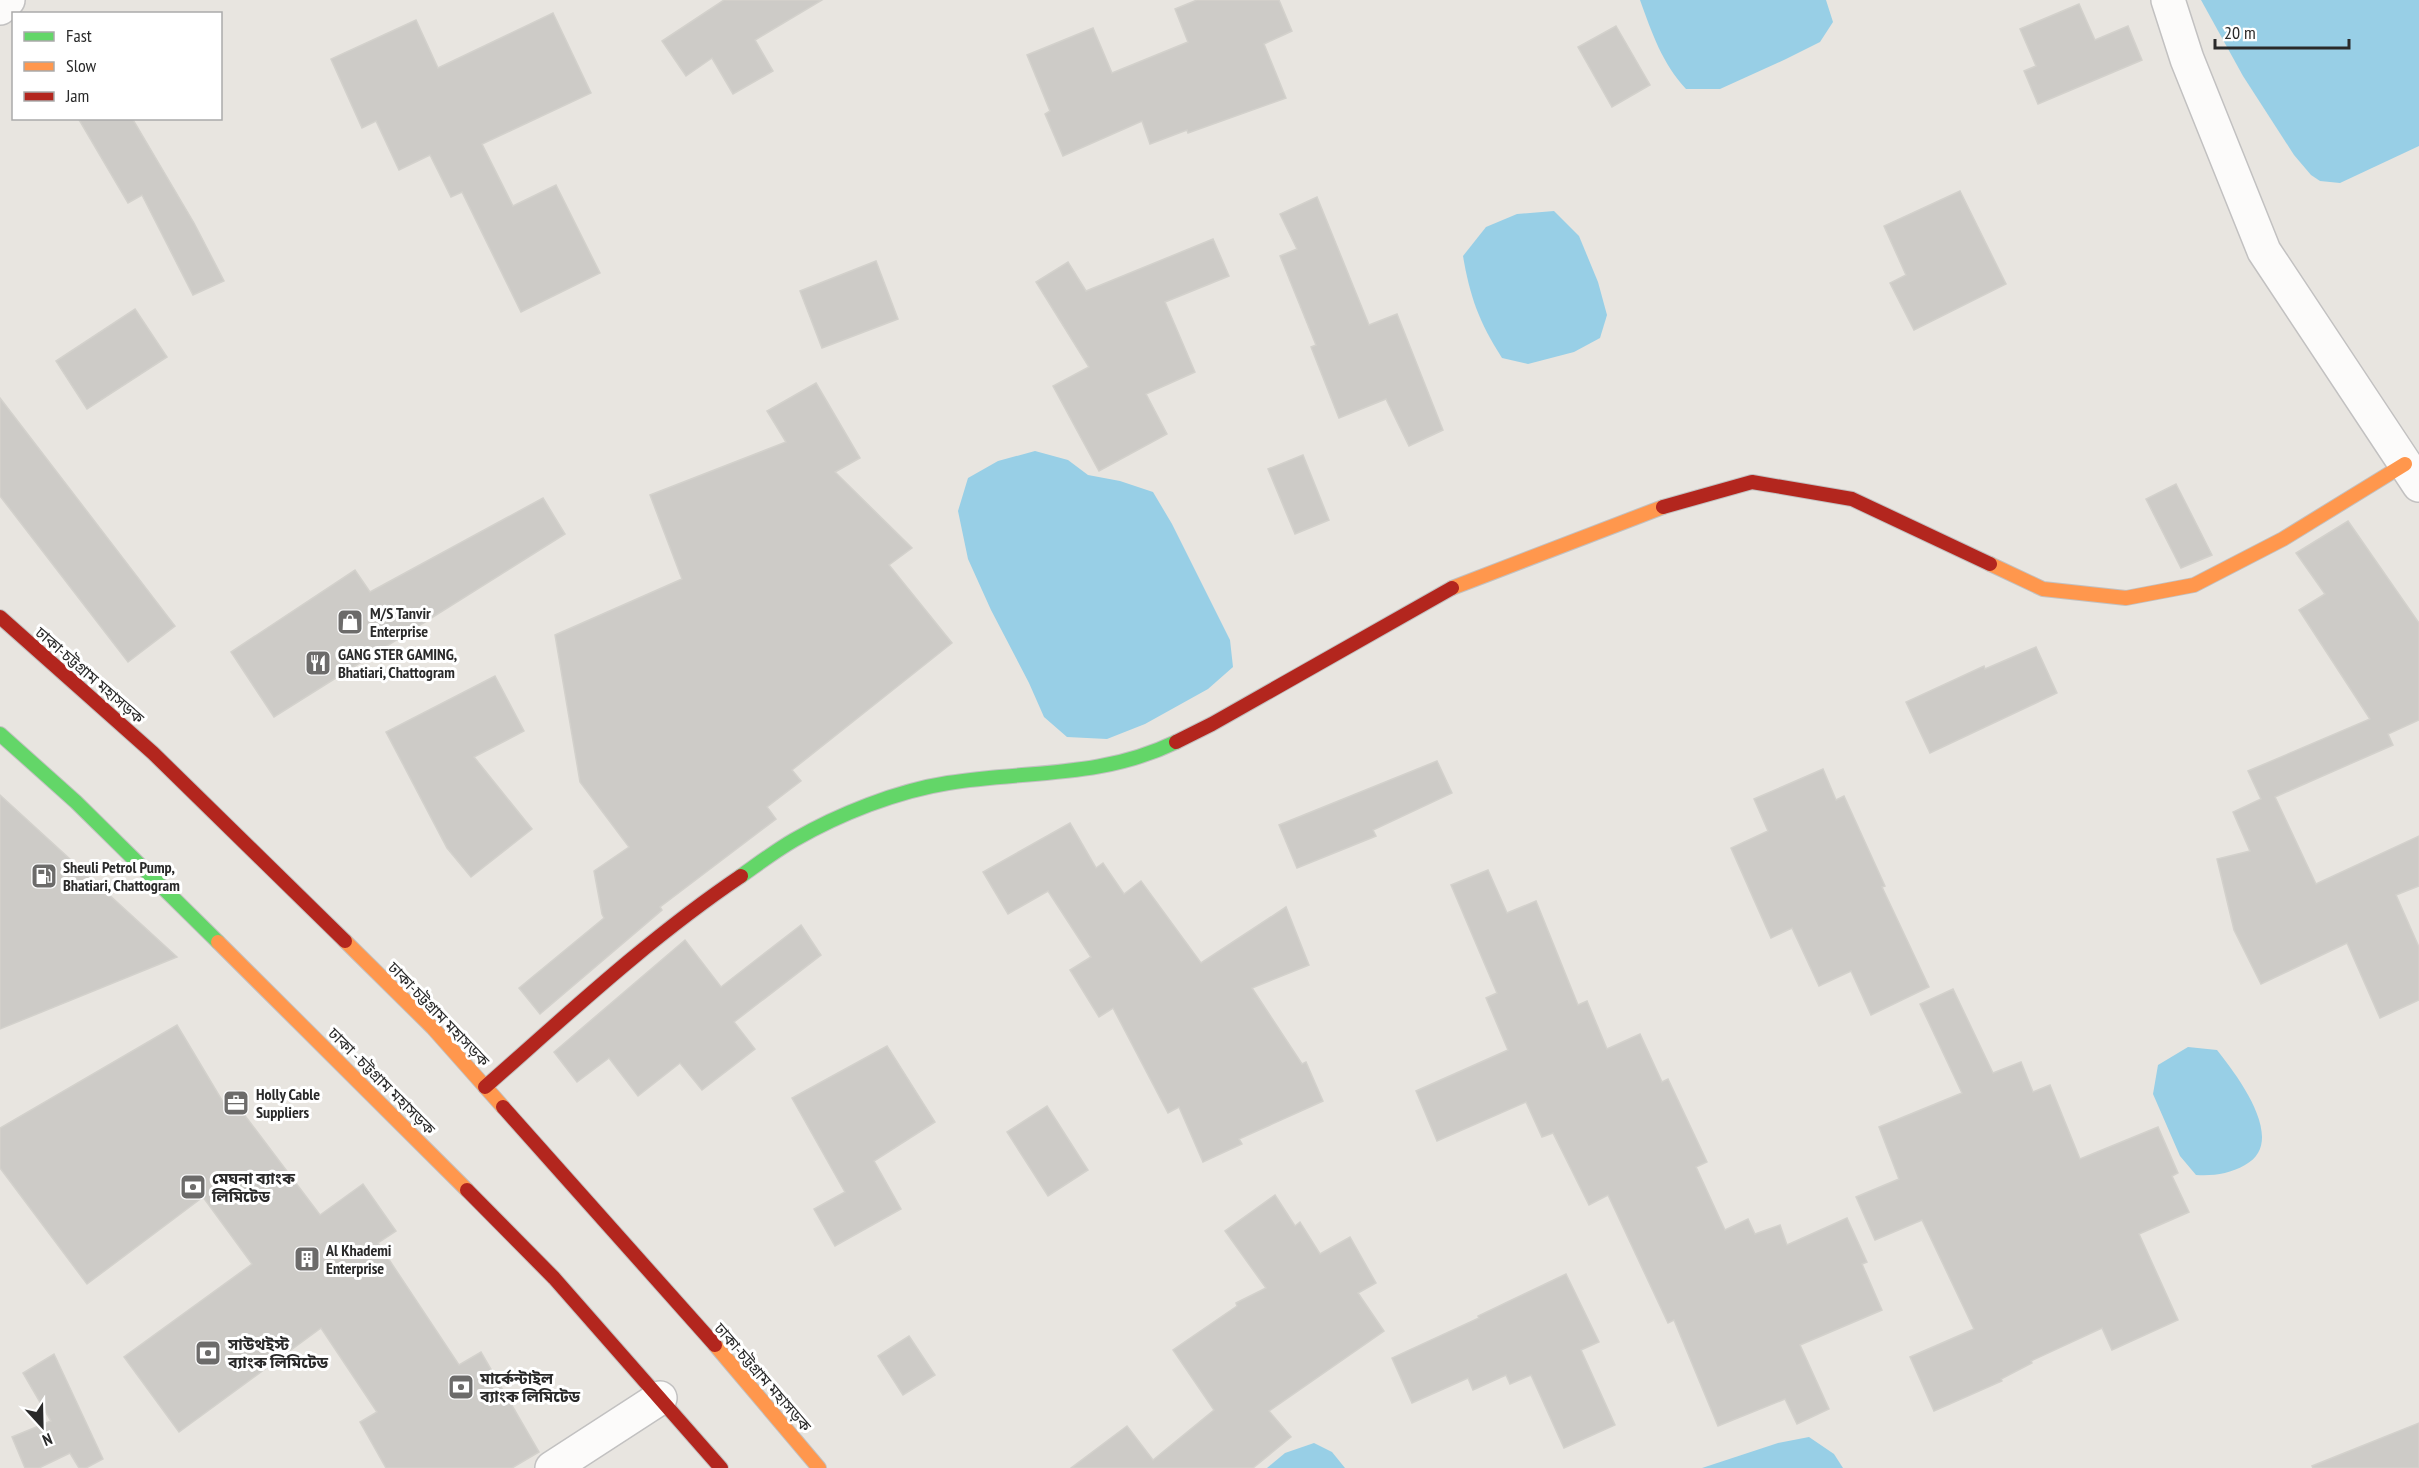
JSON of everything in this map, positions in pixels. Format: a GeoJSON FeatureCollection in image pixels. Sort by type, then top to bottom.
{"type":"FeatureCollection","features":[{"type":"Feature","properties":{"kind":"main road"},"geometry":{"type":"LineString","coordinates":[[485,1087],[614,974],[701,903],[794,840],[873,803],[947,783],[1094,769],[1149,755],[1212,724],[1462,582],[1658,508],[1752,482],[1852,499],[2043,589],[2126,598],[2194,585],[2412,474]]}},
{"type":"Feature","properties":{"kind":"main road","name":"ঢাকা-চট্টগ্রাম মহাসড়ক"},"geometry":{"type":"LineString","coordinates":[[0,617],[162,761],[433,1028],[723,1355],[819,1468]]}},
{"type":"Feature","properties":{"kind":"main road","name":"ঢাকা - চট্টগ্রাম মহাসড়ক"},"geometry":{"type":"LineString","coordinates":[[0,734],[76,802],[364,1086],[554,1278],[721,1468]]}},
{"type":"Feature","properties":{"kind":"street"},"geometry":{"type":"LineString","coordinates":[[0,8],[8,0]]}},
{"type":"Feature","properties":{"kind":"street"},"geometry":{"type":"LineString","coordinates":[[2168,0],[2187,59],[2264,251],[2412,474]]}},
{"type":"Feature","properties":{"kind":"street"},"geometry":{"type":"LineString","coordinates":[[552,1468],[660,1398]]}},
{"type":"Feature","properties":{"kind":"water"},"geometry":{"type":"Polygon","coordinates":[[[1640,0],[1826,0],[1833,22],[1820,42],[1786,59],[1720,89],[1686,89],[1664,58],[1640,0]]]}},
{"type":"Feature","properties":{"kind":"water"},"geometry":{"type":"Polygon","coordinates":[[[2201,0],[2419,0],[2419,146],[2340,183],[2320,181],[2311,175],[2294,155],[2243,76],[2201,0]]]}},
{"type":"Feature","properties":{"kind":"water"},"geometry":{"type":"Polygon","coordinates":[[[1554,211],[1579,236],[1598,282],[1607,315],[1600,338],[1574,352],[1528,364],[1502,358],[1476,309],[1463,256],[1486,227],[1517,214],[1554,211]]]}},
{"type":"Feature","properties":{"kind":"water"},"geometry":{"type":"Polygon","coordinates":[[[1035,451],[1068,460],[1088,475],[1120,481],[1153,492],[1172,524],[1230,640],[1233,667],[1208,689],[1145,724],[1107,739],[1067,737],[1044,717],[968,559],[958,511],[968,478],[998,461],[1035,451]]]}},
{"type":"Feature","properties":{"kind":"water"},"geometry":{"type":"Polygon","coordinates":[[[2188,1047],[2217,1050],[2236,1075],[2255,1108],[2262,1141],[2257,1154],[2245,1165],[2215,1175],[2196,1175],[2180,1156],[2153,1094],[2158,1065],[2188,1047]]]}},
{"type":"Feature","properties":{"kind":"water"},"geometry":{"type":"Polygon","coordinates":[[[1809,1437],[1834,1454],[1843,1468],[1702,1468],[1778,1443],[1809,1437]]]}},
{"type":"Feature","properties":{"kind":"water"},"geometry":{"type":"Polygon","coordinates":[[[1314,1443],[1332,1452],[1345,1468],[1267,1468],[1285,1453],[1314,1443]]]}},
{"type":"Feature","properties":{"kind":"building"},"geometry":{"type":"Polygon","coordinates":[[[724,0],[822,0],[755,40],[773,71],[733,94],[712,58],[686,76],[662,41],[724,0]]]}},
{"type":"Feature","properties":{"kind":"building"},"geometry":{"type":"Polygon","coordinates":[[[1197,0],[1279,0],[1292,31],[1264,44],[1286,98],[1150,144],[1142,121],[1063,156],[1045,114],[1050,111],[1027,55],[1093,28],[1112,73],[1188,42],[1175,9],[1197,0]]]}},
{"type":"Feature","properties":{"kind":"building"},"geometry":{"type":"Polygon","coordinates":[[[2079,4],[2095,40],[2128,26],[2142,60],[2038,104],[2024,71],[2036,66],[2020,29],[2079,4]]]}},
{"type":"Feature","properties":{"kind":"building"},"geometry":{"type":"Polygon","coordinates":[[[553,13],[591,93],[482,144],[513,206],[556,185],[600,273],[521,312],[462,192],[451,197],[430,155],[399,170],[376,121],[362,128],[331,59],[416,20],[438,68],[553,13]]]}},
{"type":"Feature","properties":{"kind":"building"},"geometry":{"type":"Polygon","coordinates":[[[1616,26],[1650,85],[1612,107],[1578,47],[1616,26]]]}},
{"type":"Feature","properties":{"kind":"building"},"geometry":{"type":"Polygon","coordinates":[[[79,120],[133,120],[194,223],[224,281],[193,295],[142,195],[128,203],[79,120]]]}},
{"type":"Feature","properties":{"kind":"building"},"geometry":{"type":"Polygon","coordinates":[[[1960,191],[2006,284],[1914,330],[1890,283],[1906,275],[1884,226],[1960,191]]]}},
{"type":"Feature","properties":{"kind":"building"},"geometry":{"type":"Polygon","coordinates":[[[1317,197],[1369,325],[1397,314],[1443,430],[1409,446],[1386,399],[1339,418],[1311,347],[1316,345],[1280,256],[1297,249],[1280,214],[1317,197]]]}},
{"type":"Feature","properties":{"kind":"building"},"geometry":{"type":"Polygon","coordinates":[[[1213,239],[1229,276],[1165,302],[1195,372],[1146,394],[1167,434],[1099,471],[1053,386],[1089,367],[1036,282],[1068,262],[1086,291],[1213,239]]]}},
{"type":"Feature","properties":{"kind":"building"},"geometry":{"type":"Polygon","coordinates":[[[876,261],[898,319],[822,348],[800,291],[876,261]]]}},
{"type":"Feature","properties":{"kind":"building"},"geometry":{"type":"Polygon","coordinates":[[[135,309],[167,357],[87,409],[56,361],[135,309]]]}},
{"type":"Feature","properties":{"kind":"building"},"geometry":{"type":"Polygon","coordinates":[[[816,383],[860,458],[835,472],[912,548],[889,565],[952,643],[792,770],[801,781],[767,807],[776,819],[660,907],[662,910],[540,1014],[519,988],[604,918],[594,871],[629,847],[580,782],[555,635],[682,579],[650,495],[786,442],[767,411],[816,383]]]}},
{"type":"Feature","properties":{"kind":"building"},"geometry":{"type":"Polygon","coordinates":[[[0,398],[175,626],[128,662],[0,496],[0,398]]]}},
{"type":"Feature","properties":{"kind":"building"},"geometry":{"type":"Polygon","coordinates":[[[1303,455],[1329,520],[1295,534],[1268,469],[1303,455]]]}},
{"type":"Feature","properties":{"kind":"building"},"geometry":{"type":"Polygon","coordinates":[[[2176,484],[2212,555],[2181,568],[2146,499],[2176,484]]]}},
{"type":"Feature","properties":{"kind":"building","name":"M/S Tanvir Enterprise"},"geometry":{"type":"Polygon","coordinates":[[[543,498],[565,534],[274,717],[231,652],[355,570],[370,592],[543,498]]]}},
{"type":"Feature","properties":{"kind":"building"},"geometry":{"type":"Polygon","coordinates":[[[2348,521],[2419,623],[2419,720],[2388,734],[2393,745],[2275,797],[2316,884],[2419,836],[2419,886],[2396,895],[2419,947],[2419,1000],[2380,1018],[2347,943],[2261,984],[2234,930],[2217,859],[2250,851],[2233,812],[2261,799],[2248,771],[2370,719],[2299,610],[2325,594],[2296,553],[2348,521]]]}},
{"type":"Feature","properties":{"kind":"building"},"geometry":{"type":"Polygon","coordinates":[[[2036,647],[2057,693],[1930,753],[1906,702],[1984,666],[1985,669],[2036,647]]]}},
{"type":"Feature","properties":{"kind":"building"},"geometry":{"type":"Polygon","coordinates":[[[495,676],[524,731],[474,757],[532,829],[471,877],[447,848],[386,732],[495,676]]]}},
{"type":"Feature","properties":{"kind":"building"},"geometry":{"type":"Polygon","coordinates":[[[1437,761],[1452,793],[1373,830],[1376,836],[1297,868],[1279,825],[1437,761]]]}},
{"type":"Feature","properties":{"kind":"building"},"geometry":{"type":"Polygon","coordinates":[[[1823,769],[1836,800],[1844,796],[1885,886],[1882,887],[1929,987],[1871,1015],[1851,971],[1819,986],[1792,928],[1771,938],[1731,848],[1768,831],[1754,799],[1823,769]]]}},
{"type":"Feature","properties":{"kind":"building","name":"Sheuli Petrol Pump, Bhatiari, Chattogram"},"geometry":{"type":"Polygon","coordinates":[[[0,795],[177,957],[0,1029],[0,795]]]}},
{"type":"Feature","properties":{"kind":"building"},"geometry":{"type":"Polygon","coordinates":[[[1070,823],[1096,868],[1103,863],[1124,894],[1141,881],[1201,963],[1286,907],[1309,965],[1252,988],[1302,1064],[1306,1062],[1323,1101],[1239,1139],[1242,1144],[1203,1162],[1179,1107],[1168,1113],[1113,1008],[1099,1017],[1070,970],[1091,957],[1048,891],[1008,914],[983,872],[1070,823]]]}},
{"type":"Feature","properties":{"kind":"building"},"geometry":{"type":"Polygon","coordinates":[[[1488,870],[1507,913],[1536,901],[1578,1005],[1587,1001],[1607,1049],[1640,1034],[1662,1082],[1668,1079],[1707,1162],[1696,1167],[1725,1230],[1748,1219],[1755,1234],[1780,1225],[1787,1245],[1847,1218],[1867,1262],[1862,1264],[1882,1310],[1800,1345],[1829,1409],[1797,1424],[1785,1399],[1718,1426],[1674,1320],[1668,1323],[1608,1195],[1589,1205],[1553,1133],[1542,1137],[1526,1102],[1437,1141],[1416,1091],[1508,1050],[1486,998],[1497,993],[1451,885],[1488,870]]]}},
{"type":"Feature","properties":{"kind":"building"},"geometry":{"type":"Polygon","coordinates":[[[801,925],[821,955],[734,1022],[755,1049],[702,1090],[680,1063],[638,1096],[609,1058],[577,1082],[554,1052],[685,940],[721,987],[801,925]]]}},
{"type":"Feature","properties":{"kind":"building"},"geometry":{"type":"Polygon","coordinates":[[[1953,989],[1993,1073],[2021,1062],[2033,1092],[2050,1085],[2080,1159],[2158,1127],[2178,1173],[2172,1176],[2189,1212],[2139,1234],[2178,1320],[2112,1350],[2102,1328],[2031,1361],[2032,1363],[2001,1379],[2002,1381],[1934,1411],[1910,1357],[1974,1329],[1922,1220],[1875,1240],[1856,1197],[1899,1179],[1879,1127],[1962,1093],[1920,1004],[1953,989]]]}},
{"type":"Feature","properties":{"kind":"building"},"geometry":{"type":"Polygon","coordinates":[[[177,1025],[223,1102],[231,1097],[320,1215],[363,1184],[396,1231],[378,1243],[459,1365],[481,1352],[539,1452],[512,1468],[386,1468],[360,1422],[377,1412],[321,1328],[179,1432],[124,1357],[252,1264],[203,1197],[87,1284],[0,1168],[0,1128],[177,1025]]]}},
{"type":"Feature","properties":{"kind":"building"},"geometry":{"type":"Polygon","coordinates":[[[887,1046],[935,1122],[874,1161],[901,1209],[835,1246],[814,1209],[845,1192],[792,1098],[887,1046]]]}},
{"type":"Feature","properties":{"kind":"building"},"geometry":{"type":"Polygon","coordinates":[[[1047,1106],[1088,1170],[1048,1196],[1007,1132],[1047,1106]]]}},
{"type":"Feature","properties":{"kind":"building"},"geometry":{"type":"Polygon","coordinates":[[[1275,1195],[1295,1226],[1300,1222],[1320,1254],[1350,1237],[1376,1283],[1358,1293],[1384,1331],[1269,1411],[1291,1437],[1253,1468],[1071,1468],[1127,1426],[1153,1460],[1214,1410],[1173,1350],[1237,1306],[1236,1303],[1266,1288],[1225,1231],[1275,1195]]]}},
{"type":"Feature","properties":{"kind":"building"},"geometry":{"type":"Polygon","coordinates":[[[1566,1274],[1599,1342],[1581,1350],[1615,1425],[1564,1448],[1531,1375],[1510,1384],[1506,1375],[1473,1390],[1468,1378],[1412,1403],[1392,1358],[1479,1318],[1478,1316],[1566,1274]]]}},
{"type":"Feature","properties":{"kind":"building"},"geometry":{"type":"Polygon","coordinates":[[[909,1336],[935,1375],[903,1395],[878,1356],[909,1336]]]}},
{"type":"Feature","properties":{"kind":"building"},"geometry":{"type":"Polygon","coordinates":[[[54,1354],[103,1459],[86,1468],[79,1468],[70,1453],[39,1468],[25,1468],[12,1437],[51,1421],[23,1373],[54,1354]]]}},
{"type":"Feature","properties":{"kind":"building"},"geometry":{"type":"Polygon","coordinates":[[[2419,1423],[2419,1468],[2313,1468],[2312,1466],[2419,1423]]]}},
{"type":"Feature","properties":{"kind":"traffic: fast"},"geometry":{"type":"LineString","coordinates":[[0,734],[76,802],[218,942]]}},
{"type":"Feature","properties":{"kind":"traffic: fast"},"geometry":{"type":"LineString","coordinates":[[741,876],[811,830],[889,798],[948,783],[1091,768],[1147,754],[1176,742]]}},
{"type":"Feature","properties":{"kind":"traffic: slow"},"geometry":{"type":"LineString","coordinates":[[1990,564],[2043,589],[2126,598],[2194,585],[2283,539],[2405,464]]}},
{"type":"Feature","properties":{"kind":"traffic: slow"},"geometry":{"type":"LineString","coordinates":[[1452,588],[1663,507]]}},
{"type":"Feature","properties":{"kind":"traffic: slow"},"geometry":{"type":"LineString","coordinates":[[345,941],[433,1028],[503,1107]]}},
{"type":"Feature","properties":{"kind":"traffic: slow"},"geometry":{"type":"LineString","coordinates":[[218,942],[467,1190]]}},
{"type":"Feature","properties":{"kind":"traffic: slow"},"geometry":{"type":"LineString","coordinates":[[715,1345],[819,1468]]}},
{"type":"Feature","properties":{"kind":"traffic: jam"},"geometry":{"type":"LineString","coordinates":[[1663,507],[1752,482],[1852,499],[1990,564]]}},
{"type":"Feature","properties":{"kind":"traffic: jam"},"geometry":{"type":"LineString","coordinates":[[1176,742],[1212,724],[1452,588]]}},
{"type":"Feature","properties":{"kind":"traffic: jam"},"geometry":{"type":"LineString","coordinates":[[0,617],[153,753],[345,941]]}},
{"type":"Feature","properties":{"kind":"traffic: jam"},"geometry":{"type":"LineString","coordinates":[[485,1087],[641,951],[741,876]]}},
{"type":"Feature","properties":{"kind":"traffic: jam"},"geometry":{"type":"LineString","coordinates":[[503,1107],[715,1345]]}},
{"type":"Feature","properties":{"kind":"traffic: jam"},"geometry":{"type":"LineString","coordinates":[[467,1190],[554,1278],[721,1468]]}},
{"type":"Feature","properties":{"kind":"place","name":"M/S Tanvir Enterprise"},"geometry":{"type":"Point","coordinates":[350,622]}},
{"type":"Feature","properties":{"kind":"place","name":"GANG STER GAMING, Bhatiari, Chattogram"},"geometry":{"type":"Point","coordinates":[318,663]}},
{"type":"Feature","properties":{"kind":"place","name":"Sheuli Petrol Pump, Bhatiari, Chattogram"},"geometry":{"type":"Point","coordinates":[44,876]}},
{"type":"Feature","properties":{"kind":"place","name":"Holly Cable Suppliers"},"geometry":{"type":"Point","coordinates":[236,1103]}},
{"type":"Feature","properties":{"kind":"place","name":"মেঘনা ব্যাংক লিমিটেড"},"geometry":{"type":"Point","coordinates":[193,1187]}},
{"type":"Feature","properties":{"kind":"place","name":"Al Khademi Enterprise"},"geometry":{"type":"Point","coordinates":[307,1259]}},
{"type":"Feature","properties":{"kind":"place","name":"সাউথইস্ট ব্যাংক লিমিটেড"},"geometry":{"type":"Point","coordinates":[208,1353]}},
{"type":"Feature","properties":{"kind":"place","name":"মার্কেন্টাইল ব্যাংক লিমিটেড"},"geometry":{"type":"Point","coordinates":[461,1387]}}]}
